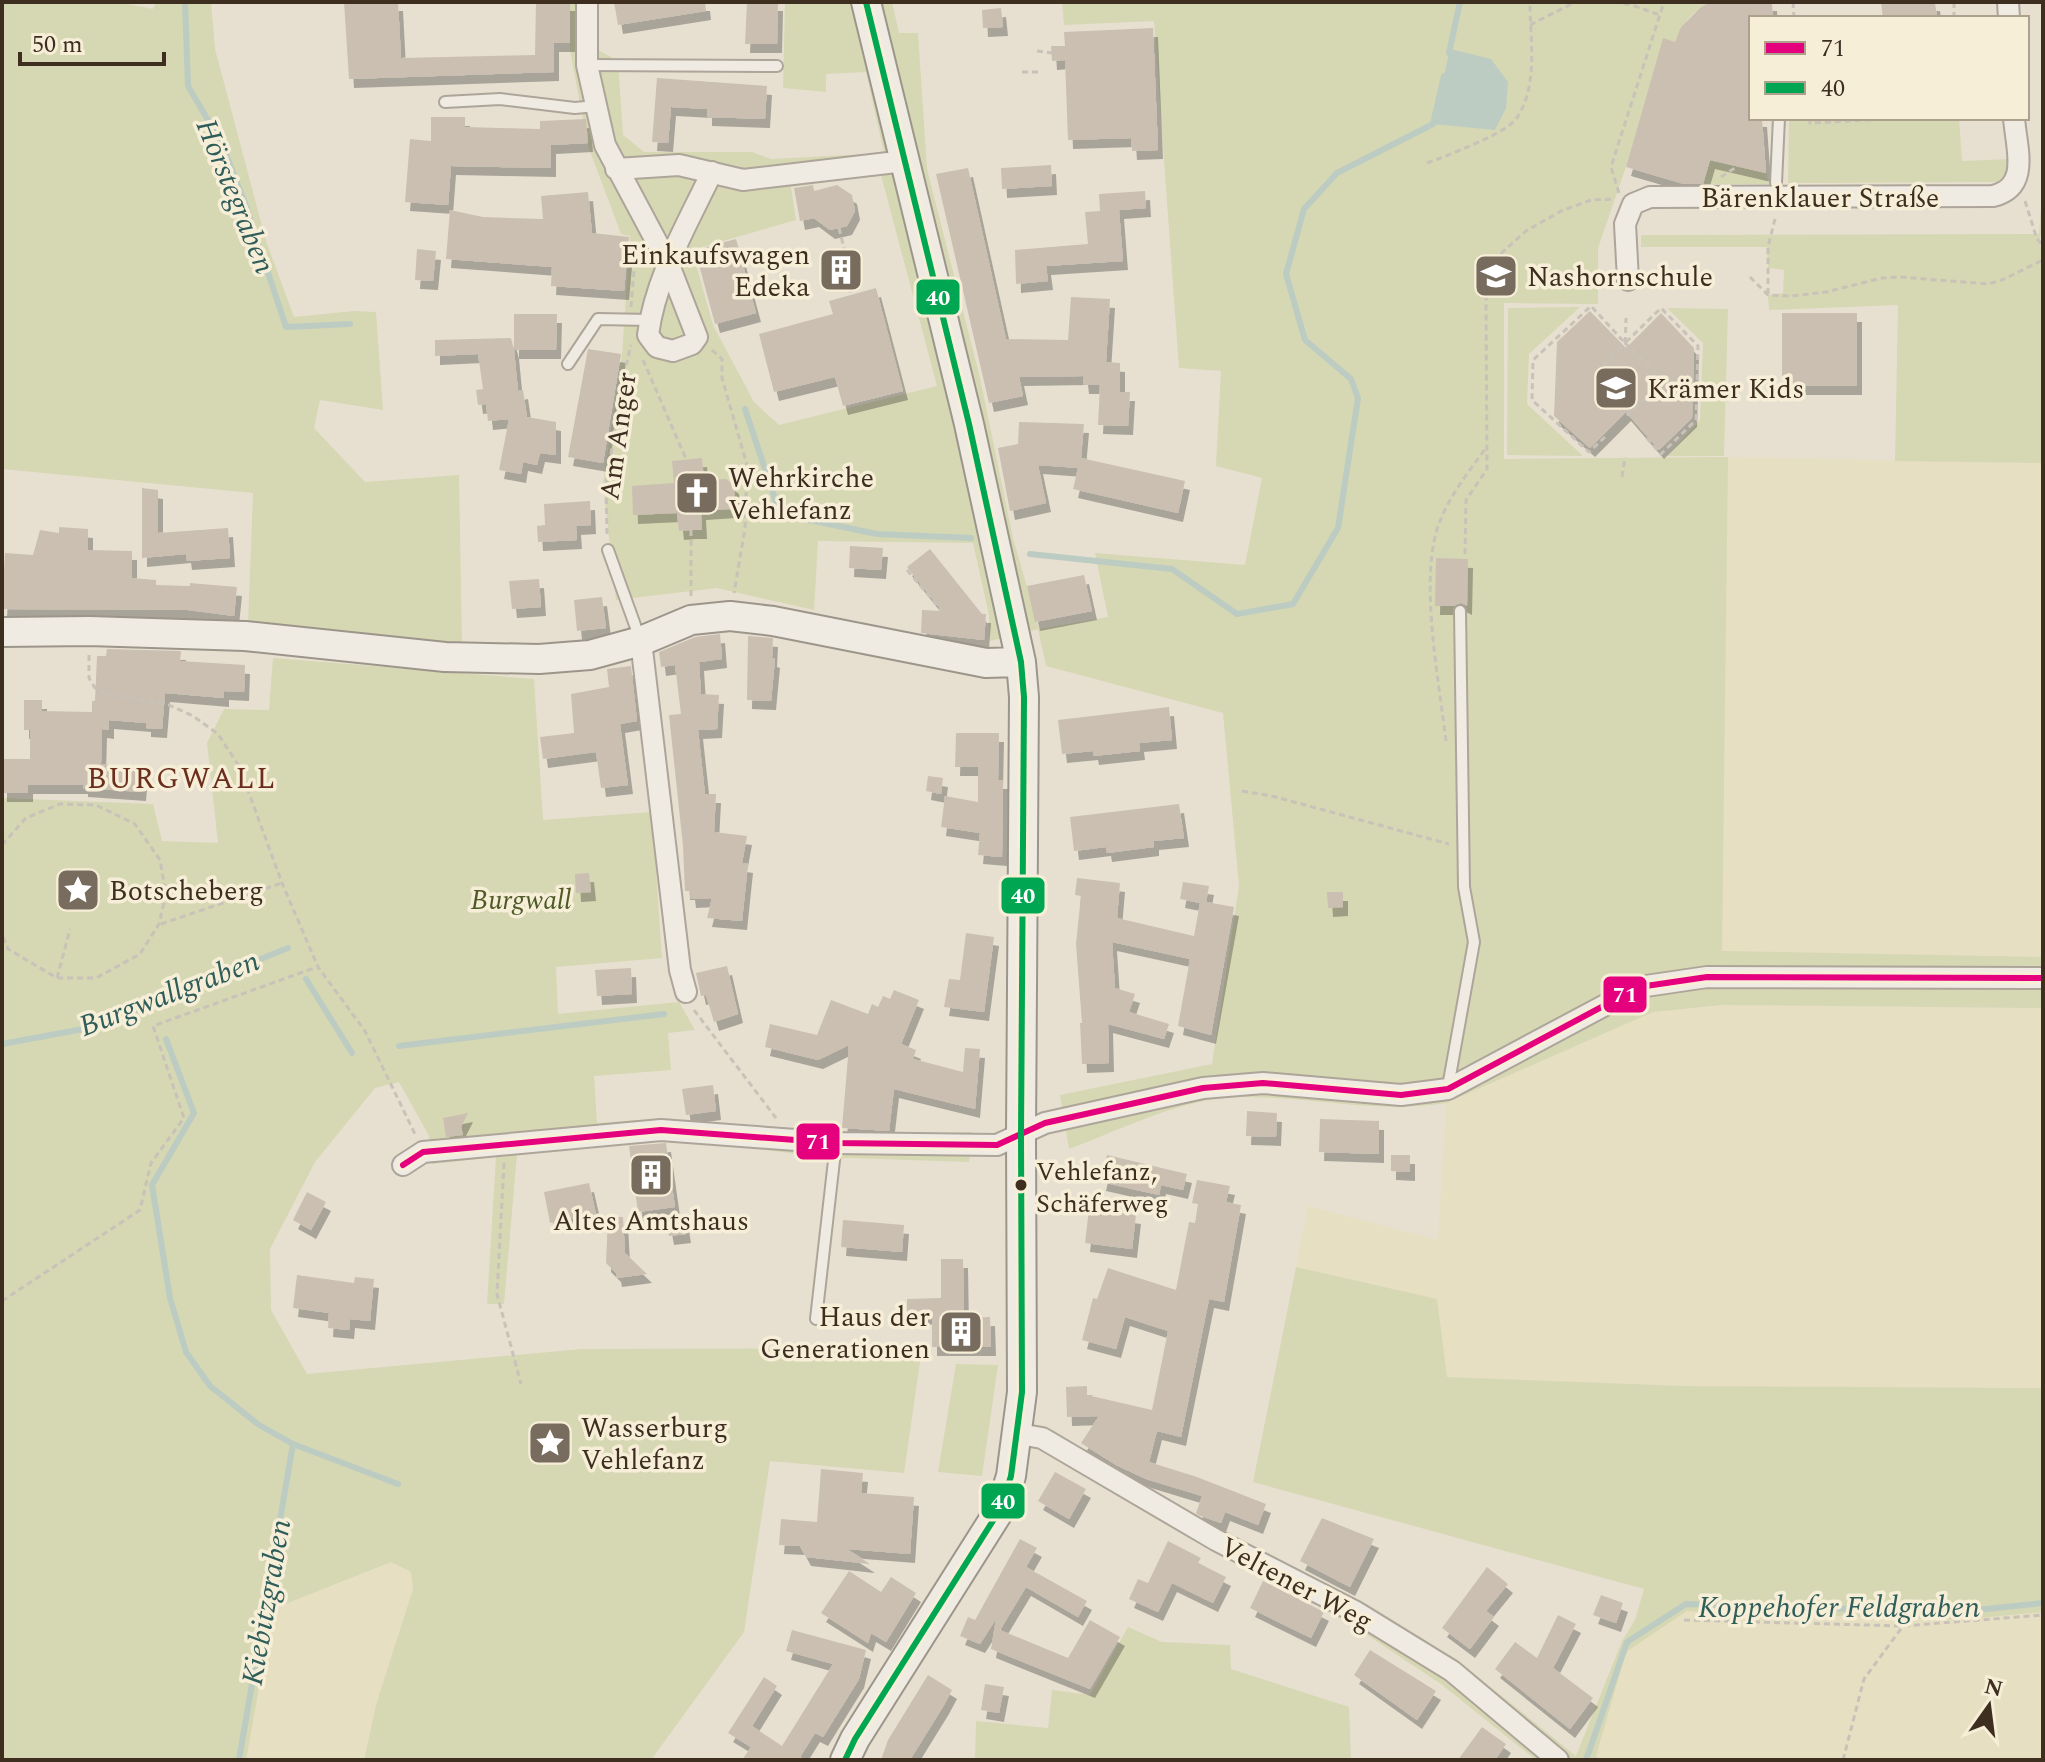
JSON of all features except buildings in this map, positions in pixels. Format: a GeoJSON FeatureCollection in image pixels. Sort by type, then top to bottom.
{"type":"FeatureCollection","features":[{"type":"Feature","properties":{"kind":"main road"},"geometry":{"type":"LineString","coordinates":[[845,1760],[855,1739],[1001,1508],[1019,1434],[1022,1392],[1024,697],[1021,662],[993,524],[866,2]]}},
{"type":"Feature","properties":{"kind":"main road"},"geometry":{"type":"LineString","coordinates":[[2,632],[89,631],[245,636],[445,657],[539,659],[590,655],[641,641],[691,620],[730,616],[773,621],[986,663],[1021,662]]}},
{"type":"Feature","properties":{"kind":"street"},"geometry":{"type":"LineString","coordinates":[[587,2],[587,65],[605,145],[669,265],[697,337]]}},
{"type":"Feature","properties":{"kind":"street","name":"Bärenklauer Straße"},"geometry":{"type":"LineString","coordinates":[[1628,280],[1625,224],[1633,204],[1650,197],[1775,190],[2003,194],[2017,182],[2019,171],[2014,120]]}},
{"type":"Feature","properties":{"kind":"street"},"geometry":{"type":"LineString","coordinates":[[616,169],[679,165],[743,180],[905,161]]}},
{"type":"Feature","properties":{"kind":"street"},"geometry":{"type":"LineString","coordinates":[[650,320],[669,265],[712,172]]}},
{"type":"Feature","properties":{"kind":"street","name":"Am Anger"},"geometry":{"type":"LineString","coordinates":[[650,320],[648,335],[657,347],[673,351],[692,344],[697,337]]}},
{"type":"Feature","properties":{"kind":"street"},"geometry":{"type":"LineString","coordinates":[[641,641],[680,970],[686,992]]}},
{"type":"Feature","properties":{"kind":"street"},"geometry":{"type":"LineString","coordinates":[[403,1165],[423,1152],[661,1130],[836,1143],[997,1145],[1045,1123],[1203,1088],[1263,1083],[1401,1095],[1448,1089],[1639,987],[1707,977],[2043,978]]}},
{"type":"Feature","properties":{"kind":"street","name":"Veltener Weg"},"geometry":{"type":"LineString","coordinates":[[1019,1434],[1042,1438],[1216,1540],[1356,1612],[1452,1671],[1558,1760]]}},
{"type":"Feature","properties":{"kind":"lane"},"geometry":{"type":"LineString","coordinates":[[587,65],[777,66]]}},
{"type":"Feature","properties":{"kind":"lane"},"geometry":{"type":"LineString","coordinates":[[445,102],[500,99],[575,108],[596,106]]}},
{"type":"Feature","properties":{"kind":"lane"},"geometry":{"type":"LineString","coordinates":[[1775,190],[1779,120]]}},
{"type":"Feature","properties":{"kind":"lane"},"geometry":{"type":"LineString","coordinates":[[568,364],[598,319],[650,320]]}},
{"type":"Feature","properties":{"kind":"lane"},"geometry":{"type":"LineString","coordinates":[[608,550],[641,641]]}},
{"type":"Feature","properties":{"kind":"lane"},"geometry":{"type":"LineString","coordinates":[[1448,1089],[1474,942],[1464,887],[1460,611]]}},
{"type":"Feature","properties":{"kind":"lane"},"geometry":{"type":"LineString","coordinates":[[816,1319],[836,1143]]}},
{"type":"Feature","properties":{"kind":"path"},"geometry":{"type":"LineString","coordinates":[[1427,163],[1469,148],[1515,120],[1530,86],[1530,2]]}},
{"type":"Feature","properties":{"kind":"path"},"geometry":{"type":"LineString","coordinates":[[1530,25],[1575,2]]}},
{"type":"Feature","properties":{"kind":"path"},"geometry":{"type":"LineString","coordinates":[[1614,2],[1660,15]]}},
{"type":"Feature","properties":{"kind":"path"},"geometry":{"type":"LineString","coordinates":[[1465,554],[1466,500],[1487,469],[1486,299],[1497,257],[1526,231],[1561,211],[1591,200],[1621,199],[1611,167],[1664,2]]}},
{"type":"Feature","properties":{"kind":"path"},"geometry":{"type":"LineString","coordinates":[[1037,51],[1052,53]]}},
{"type":"Feature","properties":{"kind":"path"},"geometry":{"type":"LineString","coordinates":[[1022,72],[1038,72]]}},
{"type":"Feature","properties":{"kind":"path"},"geometry":{"type":"LineString","coordinates":[[1809,120],[1810,123],[1868,120]]}},
{"type":"Feature","properties":{"kind":"path"},"geometry":{"type":"LineString","coordinates":[[1768,295],[1768,247],[1776,222],[1775,190]]}},
{"type":"Feature","properties":{"kind":"path"},"geometry":{"type":"LineString","coordinates":[[839,228],[851,276],[850,295]]}},
{"type":"Feature","properties":{"kind":"path"},"geometry":{"type":"LineString","coordinates":[[1750,277],[1768,295],[1791,296],[1826,292],[1882,278],[1988,284],[2043,260]]}},
{"type":"Feature","properties":{"kind":"path"},"geometry":{"type":"LineString","coordinates":[[1605,437],[1589,452],[1532,400],[1533,360],[1591,306],[1656,374]]}},
{"type":"Feature","properties":{"kind":"path"},"geometry":{"type":"LineString","coordinates":[[1596,372],[1661,308],[1698,346],[1696,420],[1661,454],[1645,436]]}},
{"type":"Feature","properties":{"kind":"path"},"geometry":{"type":"LineString","coordinates":[[1625,353],[1626,318]]}},
{"type":"Feature","properties":{"kind":"path","name":"Am Anger"},"geometry":{"type":"LineString","coordinates":[[608,550],[606,485],[633,337],[686,459]]}},
{"type":"Feature","properties":{"kind":"path"},"geometry":{"type":"LineString","coordinates":[[697,337],[722,359],[722,378],[747,465],[745,528],[730,616]]}},
{"type":"Feature","properties":{"kind":"path"},"geometry":{"type":"LineString","coordinates":[[1597,390],[1626,416],[1654,392]]}},
{"type":"Feature","properties":{"kind":"path"},"geometry":{"type":"LineString","coordinates":[[1622,477],[1625,457]]}},
{"type":"Feature","properties":{"kind":"path"},"geometry":{"type":"LineString","coordinates":[[691,530],[691,620]]}},
{"type":"Feature","properties":{"kind":"path"},"geometry":{"type":"LineString","coordinates":[[907,570],[942,611]]}},
{"type":"Feature","properties":{"kind":"path"},"geometry":{"type":"LineString","coordinates":[[89,631],[89,678],[95,688],[107,694],[169,705],[193,716],[218,734],[239,766],[282,883],[318,967],[365,1031],[423,1152]]}},
{"type":"Feature","properties":{"kind":"path"},"geometry":{"type":"LineString","coordinates":[[1242,791],[1272,796],[1457,846]]}},
{"type":"Feature","properties":{"kind":"path"},"geometry":{"type":"LineString","coordinates":[[2,845],[26,818],[60,804],[96,805],[135,824],[160,860],[166,894],[159,924],[140,954],[96,978],[57,978],[8,949],[2,935]]}},
{"type":"Feature","properties":{"kind":"path"},"geometry":{"type":"LineString","coordinates":[[159,924],[282,883]]}},
{"type":"Feature","properties":{"kind":"path"},"geometry":{"type":"LineString","coordinates":[[57,978],[70,929]]}},
{"type":"Feature","properties":{"kind":"path"},"geometry":{"type":"LineString","coordinates":[[2,1301],[140,1210],[151,1163],[184,1118],[153,1026],[318,967]]}},
{"type":"Feature","properties":{"kind":"path"},"geometry":{"type":"LineString","coordinates":[[686,992],[698,1017],[774,1113],[781,1137]]}},
{"type":"Feature","properties":{"kind":"path"},"geometry":{"type":"LineString","coordinates":[[504,1144],[497,1294],[521,1384]]}},
{"type":"Feature","properties":{"kind":"path"},"geometry":{"type":"LineString","coordinates":[[1684,1620],[1903,1626],[2043,1615]]}},
{"type":"Feature","properties":{"kind":"path"},"geometry":{"type":"LineString","coordinates":[[1843,1760],[1864,1679],[1903,1626]]}},
{"type":"Feature","properties":{"kind":"shaded area"},"geometry":{"type":"Polygon","coordinates":[[[1450,49],[1491,59],[1508,82],[1506,108],[1495,130],[1433,124],[1450,49]]]}},
{"type":"Feature","properties":{"kind":"shaded area"},"geometry":{"type":"Polygon","coordinates":[[[1728,457],[2043,463],[2043,957],[1721,952],[1728,457]]]}},
{"type":"Feature","properties":{"kind":"shaded area"},"geometry":{"type":"Polygon","coordinates":[[[1722,1005],[2043,1008],[2043,1388],[1685,1386],[1446,1377],[1437,1299],[1296,1267],[1308,1206],[1438,1240],[1446,1103],[1653,1012],[1722,1005]]]}},
{"type":"Feature","properties":{"kind":"shaded area"},"geometry":{"type":"Polygon","coordinates":[[[391,1562],[411,1572],[413,1589],[376,1705],[364,1760],[246,1760],[265,1655],[278,1607],[391,1562]]]}},
{"type":"Feature","properties":{"kind":"shaded area"},"geometry":{"type":"Polygon","coordinates":[[[1687,1611],[1956,1620],[2043,1612],[2043,1760],[1600,1760],[1596,1756],[1626,1652],[1687,1611]]]}},
{"type":"Feature","properties":{"kind":"green space"},"geometry":{"type":"Polygon","coordinates":[[[2,2],[118,2],[153,9],[156,2],[211,2],[215,49],[266,241],[294,317],[376,312],[383,410],[320,400],[314,428],[365,482],[459,475],[462,646],[248,626],[253,493],[2,469],[2,2]]]}},
{"type":"Feature","properties":{"kind":"green space"},"geometry":{"type":"Polygon","coordinates":[[[570,2],[594,2],[593,47],[618,61],[623,135],[644,152],[752,152],[771,159],[884,153],[866,72],[826,74],[826,92],[783,88],[785,2],[892,2],[899,33],[918,33],[927,169],[980,378],[1013,538],[1039,629],[1108,617],[1095,553],[1245,565],[1262,478],[1216,466],[1221,371],[1179,368],[1154,21],[1064,25],[1062,2],[1711,2],[1689,18],[1675,42],[1663,39],[1626,167],[1598,248],[1598,304],[1504,303],[1504,459],[1728,457],[1722,951],[2043,957],[2043,1008],[1722,1005],[1653,1012],[1446,1103],[1396,1107],[1269,1098],[1222,1098],[1155,1115],[1069,1149],[1060,1095],[1212,1064],[1239,886],[1223,713],[1046,666],[1038,629],[990,641],[989,615],[973,543],[818,541],[814,610],[717,588],[616,600],[603,484],[622,354],[630,236],[621,234],[588,146],[570,50],[570,2]],[[881,175],[791,187],[796,220],[692,250],[713,325],[754,402],[779,425],[937,386],[881,175]]]}},
{"type":"Feature","properties":{"kind":"green space"},"geometry":{"type":"Polygon","coordinates":[[[1789,120],[1959,120],[1962,161],[2010,159],[2008,182],[1788,183],[1789,120]]]}},
{"type":"Feature","properties":{"kind":"green space"},"geometry":{"type":"Polygon","coordinates":[[[1710,160],[1766,173],[1769,184],[1703,184],[1710,160]]]}},
{"type":"Feature","properties":{"kind":"green space"},"geometry":{"type":"Polygon","coordinates":[[[2043,181],[2043,237],[2040,236],[2043,463],[1895,461],[1898,305],[1769,310],[1768,295],[1783,293],[1784,270],[1768,268],[1767,247],[1641,247],[1641,235],[2039,234],[2043,181]]]}},
{"type":"Feature","properties":{"kind":"green space"},"geometry":{"type":"Polygon","coordinates":[[[1580,307],[1529,354],[1527,404],[1583,456],[1507,455],[1508,308],[1580,307]]]}},
{"type":"Feature","properties":{"kind":"green space"},"geometry":{"type":"Polygon","coordinates":[[[1667,308],[1728,309],[1724,456],[1667,456],[1700,420],[1703,343],[1667,308]]]}},
{"type":"Feature","properties":{"kind":"green space","name":"Burgwall"},"geometry":{"type":"Polygon","coordinates":[[[273,658],[534,679],[543,820],[652,812],[662,958],[556,967],[558,1014],[679,1002],[695,1030],[668,1033],[671,1070],[594,1076],[597,1123],[637,1120],[888,1136],[972,1132],[969,1162],[820,1157],[664,1137],[517,1154],[504,1304],[487,1304],[496,1157],[432,1164],[429,1136],[399,1082],[375,1088],[315,1162],[270,1249],[271,1310],[307,1374],[582,1349],[922,1348],[904,1473],[770,1461],[744,1632],[651,1760],[364,1760],[376,1705],[413,1589],[411,1572],[391,1562],[278,1607],[265,1655],[246,1760],[2,1760],[2,798],[153,804],[162,841],[218,843],[207,743],[224,709],[269,710],[273,658]]]}},
{"type":"Feature","properties":{"kind":"green space"},"geometry":{"type":"Polygon","coordinates":[[[1296,1267],[1437,1299],[1447,1377],[1685,1386],[2043,1388],[2043,1612],[1956,1620],[1687,1611],[1626,1652],[1596,1756],[1600,1760],[1536,1760],[1441,1684],[1352,1625],[1165,1523],[1042,1451],[1053,1430],[1180,1508],[1367,1604],[1456,1659],[1576,1756],[1622,1641],[1635,1620],[1644,1589],[1253,1482],[1296,1267]]]}},
{"type":"Feature","properties":{"kind":"green space"},"geometry":{"type":"Polygon","coordinates":[[[956,1364],[998,1365],[982,1476],[938,1472],[956,1364]]]}},
{"type":"Feature","properties":{"kind":"green space"},"geometry":{"type":"Polygon","coordinates":[[[1128,1627],[1162,1642],[1230,1645],[1231,1669],[1349,1707],[1351,1760],[975,1760],[976,1721],[1048,1728],[1052,1690],[1090,1695],[1128,1627]]]}},
{"type":"Feature","properties":{"kind":"waterway","name":"Hörstegraben"},"geometry":{"type":"LineString","coordinates":[[185,2],[188,86],[222,144],[286,327],[350,324]]}},
{"type":"Feature","properties":{"kind":"waterway","name":"Burgwallgraben"},"geometry":{"type":"LineString","coordinates":[[1449,53],[1460,2]]}},
{"type":"Feature","properties":{"kind":"waterway","name":"Burgwallgraben"},"geometry":{"type":"LineString","coordinates":[[1030,554],[1172,569],[1237,614],[1293,604],[1338,528],[1358,398],[1351,379],[1305,340],[1286,274],[1304,209],[1337,173],[1433,124],[1444,76]]}},
{"type":"Feature","properties":{"kind":"waterway","name":"Burgwallgraben"},"geometry":{"type":"LineString","coordinates":[[745,409],[780,514],[877,534],[971,538]]}},
{"type":"Feature","properties":{"kind":"waterway","name":"Burgwallgraben"},"geometry":{"type":"LineString","coordinates":[[2,1044],[94,1027],[288,948]]}},
{"type":"Feature","properties":{"kind":"waterway","name":"Burgwallgraben"},"geometry":{"type":"LineString","coordinates":[[306,979],[352,1053]]}},
{"type":"Feature","properties":{"kind":"waterway","name":"Burgwallgraben"},"geometry":{"type":"LineString","coordinates":[[399,1046],[664,1014]]}},
{"type":"Feature","properties":{"kind":"waterway","name":"Kiebitzgraben"},"geometry":{"type":"LineString","coordinates":[[166,1039],[194,1113],[152,1185],[170,1298],[186,1352],[210,1386],[259,1425],[293,1444],[398,1484]]}},
{"type":"Feature","properties":{"kind":"waterway","name":"Kiebitzgraben"},"geometry":{"type":"LineString","coordinates":[[239,1760],[293,1444]]}},
{"type":"Feature","properties":{"kind":"waterway","name":"Koppehofer Feldgraben"},"geometry":{"type":"LineString","coordinates":[[1586,1760],[1627,1642],[1686,1604],[1957,1612],[2043,1603]]}},
{"type":"Feature","properties":{"kind":"transit line","name":"40"},"geometry":{"type":"LineString","coordinates":[[845,1760],[855,1739],[1001,1508],[1011,1476],[1022,1392],[1024,697],[1021,662],[969,424],[866,2]]}},
{"type":"Feature","properties":{"kind":"transit line","name":"71"},"geometry":{"type":"LineString","coordinates":[[403,1165],[423,1152],[661,1130],[836,1143],[997,1145],[1045,1123],[1203,1088],[1263,1083],[1401,1095],[1448,1089],[1639,987],[1707,977],[2043,978]]}},
{"type":"Feature","properties":{"kind":"place","name":"Einkaufswagen Edeka"},"geometry":{"type":"Point","coordinates":[841,270]}},
{"type":"Feature","properties":{"kind":"place","name":"Nashornschule"},"geometry":{"type":"Point","coordinates":[1496,276]}},
{"type":"Feature","properties":{"kind":"place","name":"Krämer Kids"},"geometry":{"type":"Point","coordinates":[1616,388]}},
{"type":"Feature","properties":{"kind":"place","name":"Wehrkirche Vehlefanz"},"geometry":{"type":"Point","coordinates":[697,493]}},
{"type":"Feature","properties":{"kind":"place","name":"Botscheberg"},"geometry":{"type":"Point","coordinates":[78,890]}},
{"type":"Feature","properties":{"kind":"place","name":"Altes Amtshaus"},"geometry":{"type":"Point","coordinates":[651,1175]}},
{"type":"Feature","properties":{"kind":"place","name":"Vehlefanz, Schäferweg"},"geometry":{"type":"Point","coordinates":[1021,1185]}},
{"type":"Feature","properties":{"kind":"place","name":"Haus der Generationen"},"geometry":{"type":"Point","coordinates":[961,1332]}},
{"type":"Feature","properties":{"kind":"place","name":"Wasserburg Vehlefanz"},"geometry":{"type":"Point","coordinates":[550,1443]}},
{"type":"Feature","properties":{"kind":"district","name":"BURGWALL"},"geometry":{"type":"Point","coordinates":[182,778]}}]}
